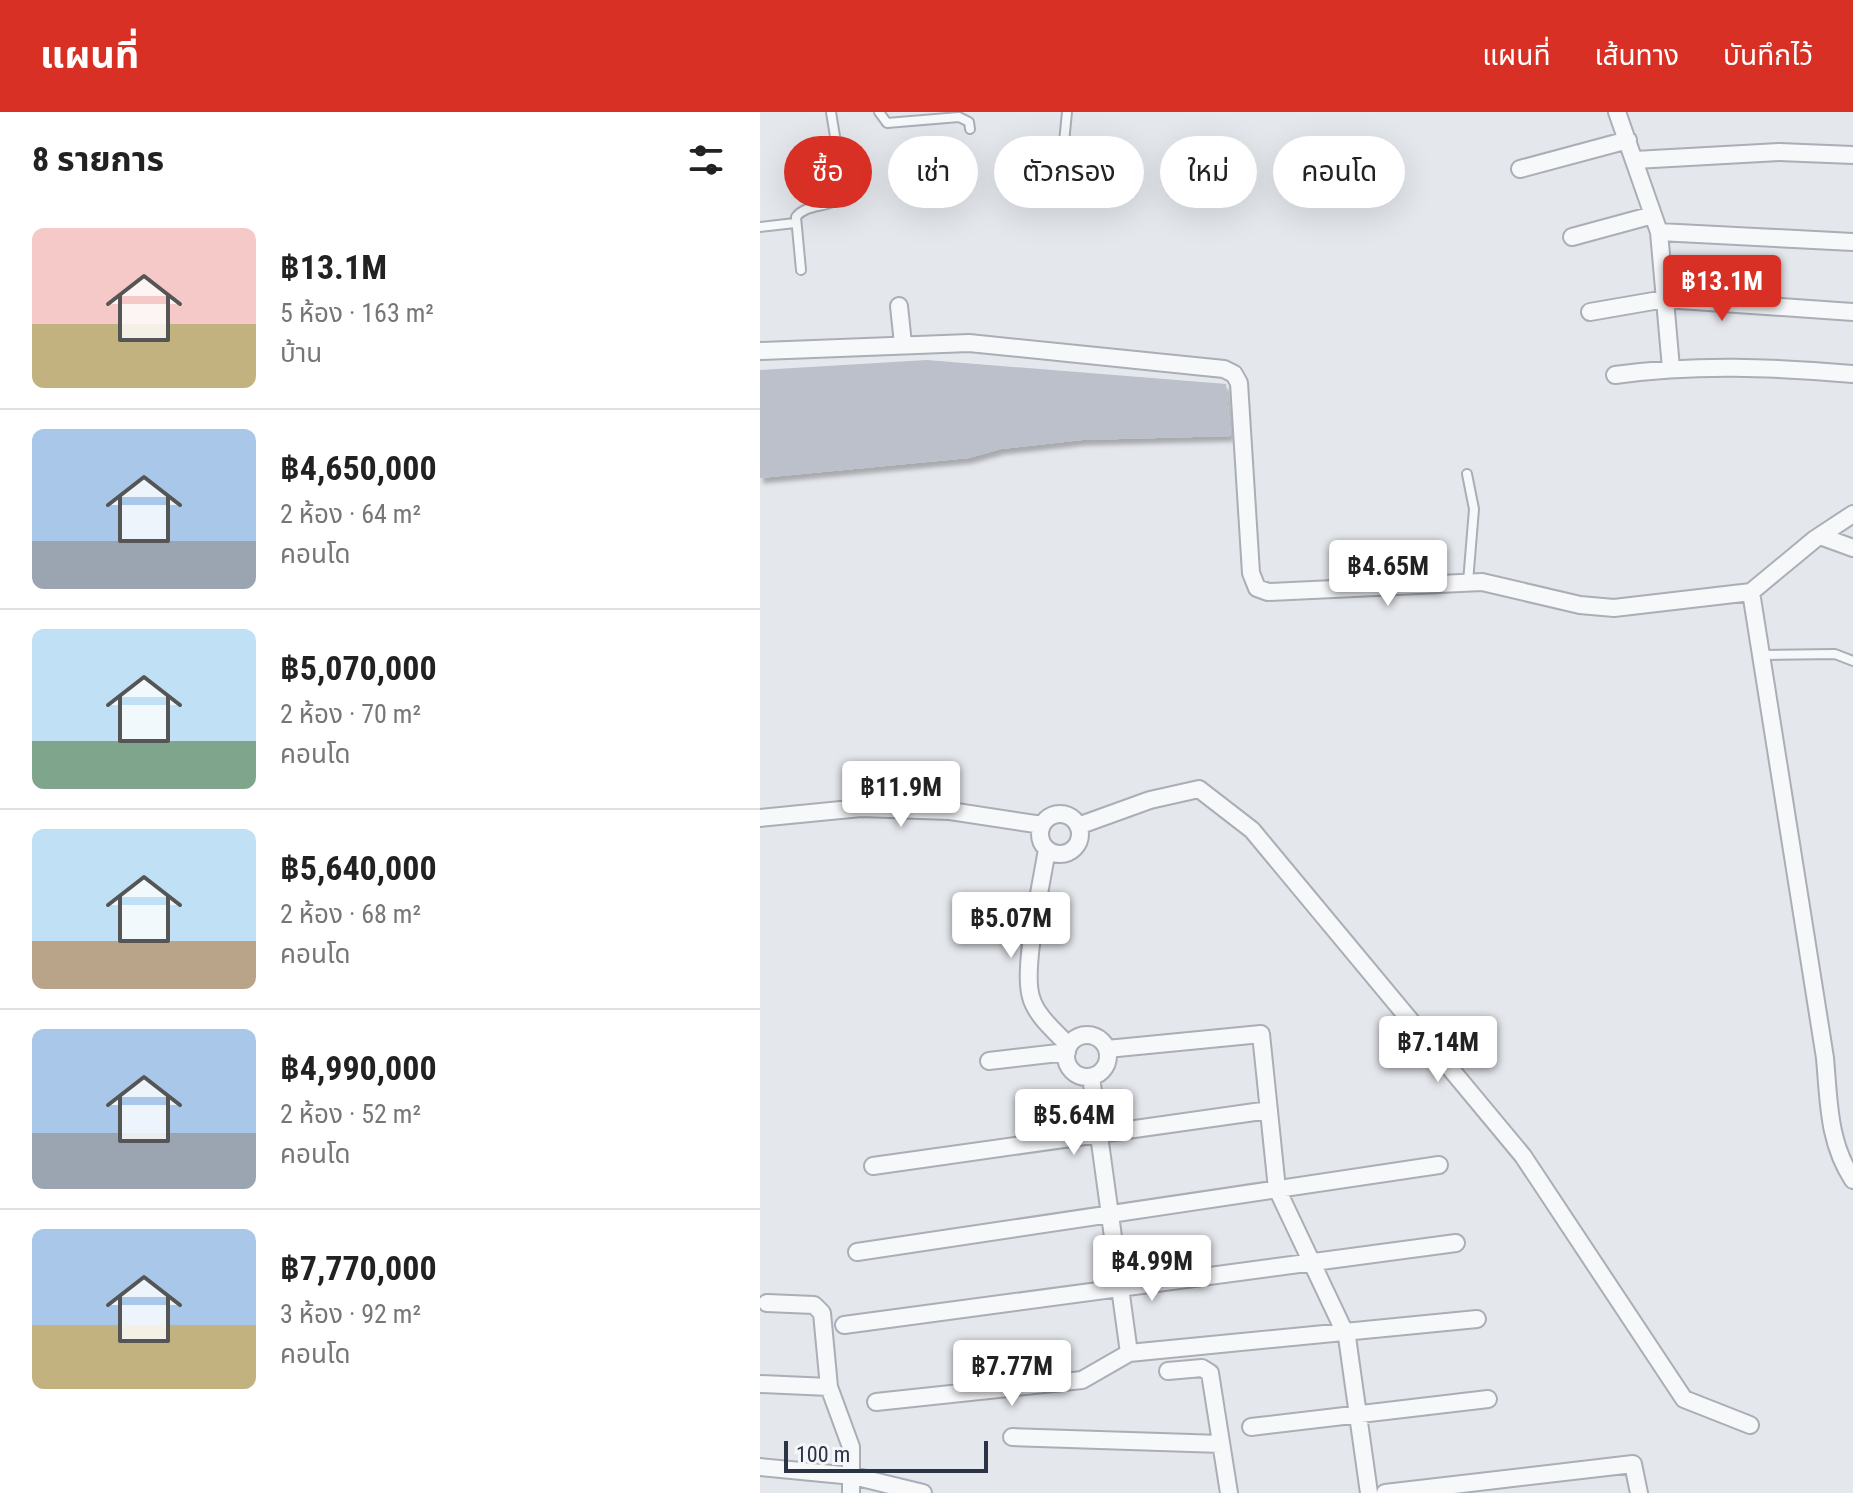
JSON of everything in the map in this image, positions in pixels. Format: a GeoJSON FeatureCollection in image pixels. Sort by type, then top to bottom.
{"type":"FeatureCollection","features":[{"type":"Feature","properties":{"kind":"street"},"geometry":{"type":"LineString","coordinates":[[1617,112],[1659,232],[1671,368]]}},
{"type":"Feature","properties":{"kind":"street"},"geometry":{"type":"LineString","coordinates":[[1520,169],[1628,140]]}},
{"type":"Feature","properties":{"kind":"street"},"geometry":{"type":"LineString","coordinates":[[1635,160],[1779,152],[1853,155]]}},
{"type":"Feature","properties":{"kind":"street"},"geometry":{"type":"LineString","coordinates":[[1572,237],[1653,215]]}},
{"type":"Feature","properties":{"kind":"street"},"geometry":{"type":"LineString","coordinates":[[1659,232],[1853,242]]}},
{"type":"Feature","properties":{"kind":"street"},"geometry":{"type":"LineString","coordinates":[[1590,312],[1665,299],[1853,312]]}},
{"type":"Feature","properties":{"kind":"street"},"geometry":{"type":"LineString","coordinates":[[899,306],[903,344]]}},
{"type":"Feature","properties":{"kind":"street"},"geometry":{"type":"LineString","coordinates":[[760,351],[969,343],[1224,369],[1234,374],[1239,383],[1251,573],[1257,588],[1268,592],[1468,582],[1597,607],[1751,592],[1820,536],[1853,514]]}},
{"type":"Feature","properties":{"kind":"street"},"geometry":{"type":"LineString","coordinates":[[1615,375],[1736,365],[1853,374]]}},
{"type":"Feature","properties":{"kind":"street"},"geometry":{"type":"LineString","coordinates":[[1820,536],[1853,548]]}},
{"type":"Feature","properties":{"kind":"street"},"geometry":{"type":"LineString","coordinates":[[1751,592],[1825,1058],[1831,1129],[1835,1150],[1853,1180]]}},
{"type":"Feature","properties":{"kind":"street"},"geometry":{"type":"LineString","coordinates":[[1078,826],[1150,800],[1199,789],[1252,830],[1523,1156],[1684,1399],[1750,1425]]}},
{"type":"Feature","properties":{"kind":"street"},"geometry":{"type":"LineString","coordinates":[[760,818],[861,808],[950,811],[1042,825]]}},
{"type":"Feature","properties":{"kind":"street"},"geometry":{"type":"LineString","coordinates":[[1063,814],[1078,826],[1079,839],[1072,850],[1059,854],[1047,849],[1040,838],[1042,825],[1050,816],[1063,814]]}},
{"type":"Feature","properties":{"kind":"street"},"geometry":{"type":"LineString","coordinates":[[1047,849],[1029,975],[1031,998],[1068,1049],[1071,1070],[1091,1077],[1103,1070],[1107,1049]]}},
{"type":"Feature","properties":{"kind":"street"},"geometry":{"type":"LineString","coordinates":[[989,1061],[1068,1049],[1079,1037],[1092,1036],[1107,1049],[1261,1034],[1277,1189],[1345,1333],[1369,1493]]}},
{"type":"Feature","properties":{"kind":"street"},"geometry":{"type":"LineString","coordinates":[[1091,1077],[1129,1353]]}},
{"type":"Feature","properties":{"kind":"street"},"geometry":{"type":"LineString","coordinates":[[873,1166],[1269,1110]]}},
{"type":"Feature","properties":{"kind":"street"},"geometry":{"type":"LineString","coordinates":[[857,1252],[1439,1165]]}},
{"type":"Feature","properties":{"kind":"street"},"geometry":{"type":"LineString","coordinates":[[844,1325],[1456,1243]]}},
{"type":"Feature","properties":{"kind":"street"},"geometry":{"type":"LineString","coordinates":[[767,1303],[819,1307],[829,1387],[846,1428],[852,1484]]}},
{"type":"Feature","properties":{"kind":"street"},"geometry":{"type":"LineString","coordinates":[[876,1402],[1082,1380],[1129,1353],[1477,1319]]}},
{"type":"Feature","properties":{"kind":"street"},"geometry":{"type":"LineString","coordinates":[[1168,1371],[1202,1368],[1210,1373],[1229,1493]]}},
{"type":"Feature","properties":{"kind":"street"},"geometry":{"type":"LineString","coordinates":[[760,1384],[829,1387]]}},
{"type":"Feature","properties":{"kind":"street"},"geometry":{"type":"LineString","coordinates":[[1251,1427],[1488,1399]]}},
{"type":"Feature","properties":{"kind":"street"},"geometry":{"type":"LineString","coordinates":[[1012,1437],[1221,1444]]}},
{"type":"Feature","properties":{"kind":"street"},"geometry":{"type":"LineString","coordinates":[[1385,1493],[1633,1464],[1639,1493]]}},
{"type":"Feature","properties":{"kind":"street"},"geometry":{"type":"LineString","coordinates":[[760,1467],[923,1493]]}},
{"type":"Feature","properties":{"kind":"lane"},"geometry":{"type":"LineString","coordinates":[[801,270],[795,223],[800,211],[835,202],[843,195],[831,112]]}},
{"type":"Feature","properties":{"kind":"lane"},"geometry":{"type":"LineString","coordinates":[[879,112],[887,123],[959,117],[969,122],[970,129]]}},
{"type":"Feature","properties":{"kind":"lane"},"geometry":{"type":"LineString","coordinates":[[1065,136],[1067,112]]}},
{"type":"Feature","properties":{"kind":"lane"},"geometry":{"type":"LineString","coordinates":[[760,227],[795,223]]}},
{"type":"Feature","properties":{"kind":"lane"},"geometry":{"type":"LineString","coordinates":[[1467,474],[1474,509],[1468,582]]}},
{"type":"Feature","properties":{"kind":"lane"},"geometry":{"type":"LineString","coordinates":[[1761,655],[1835,654],[1853,661]]}},
{"type":"Feature","properties":{"kind":"building"},"geometry":{"type":"Polygon","coordinates":[[[927,360],[1226,384],[1231,436],[1082,440],[1001,449],[969,458],[760,478],[760,370],[927,360]]]}}]}
